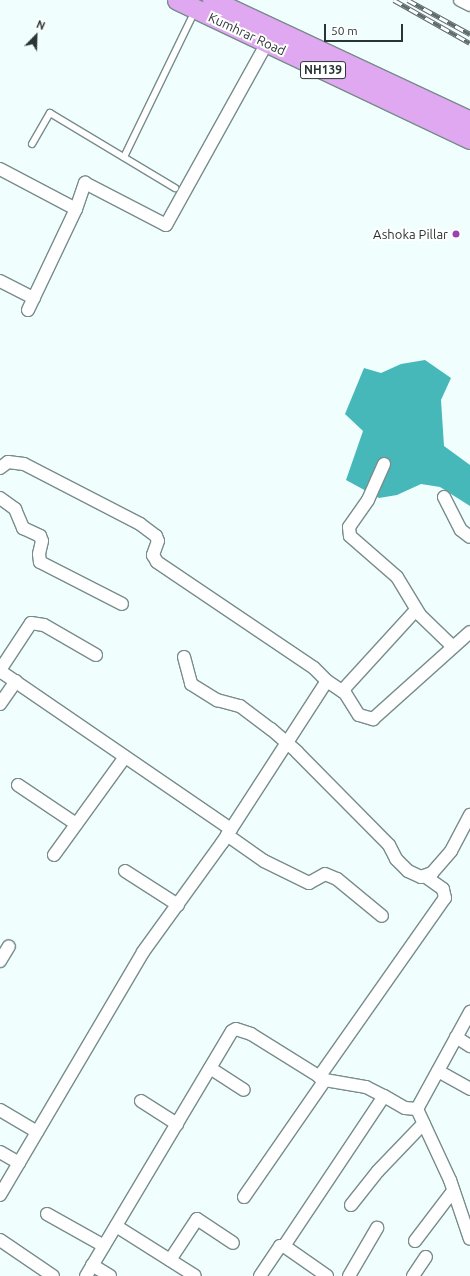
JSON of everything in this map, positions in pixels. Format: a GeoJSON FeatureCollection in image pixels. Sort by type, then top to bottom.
{"type":"FeatureCollection","features":[{"type":"Feature","properties":{"kind":"highway","name":"Kumhrar Road"},"geometry":{"type":"LineString","coordinates":[[177,0],[267,44],[319,58],[470,121]]}},
{"type":"Feature","properties":{"kind":"highway","name":"Kumhrar Road"},"geometry":{"type":"LineString","coordinates":[[212,0],[470,139]]}},
{"type":"Feature","properties":{"kind":"street"},"geometry":{"type":"LineString","coordinates":[[28,310],[76,209],[85,183],[166,224],[267,44]]}},
{"type":"Feature","properties":{"kind":"street"},"geometry":{"type":"LineString","coordinates":[[0,168],[76,209]]}},
{"type":"Feature","properties":{"kind":"street"},"geometry":{"type":"LineString","coordinates":[[0,280],[34,298]]}},
{"type":"Feature","properties":{"kind":"street"},"geometry":{"type":"LineString","coordinates":[[0,468],[8,462],[24,464],[140,524],[156,536],[158,542],[153,555],[157,562],[314,668],[327,681],[342,691],[359,715],[373,719],[452,646],[470,632]]}},
{"type":"Feature","properties":{"kind":"street"},"geometry":{"type":"LineString","coordinates":[[384,464],[368,500],[348,531],[350,536],[397,577],[416,610],[452,646]]}},
{"type":"Feature","properties":{"kind":"street"},"geometry":{"type":"LineString","coordinates":[[444,497],[461,530],[470,537]]}},
{"type":"Feature","properties":{"kind":"street"},"geometry":{"type":"LineString","coordinates":[[0,498],[15,509],[23,528],[40,536],[42,541],[39,554],[40,562],[122,604]]}},
{"type":"Feature","properties":{"kind":"street"},"geometry":{"type":"LineString","coordinates":[[342,691],[416,610]]}},
{"type":"Feature","properties":{"kind":"street"},"geometry":{"type":"LineString","coordinates":[[96,654],[44,625],[31,624],[0,670],[229,832],[264,861],[309,883],[325,874],[337,879],[382,916]]}},
{"type":"Feature","properties":{"kind":"street"},"geometry":{"type":"LineString","coordinates":[[184,657],[191,684],[217,700],[240,706],[287,742],[389,845],[401,866],[421,877],[426,877],[442,889],[445,898],[322,1078],[244,1197]]}},
{"type":"Feature","properties":{"kind":"street"},"geometry":{"type":"LineString","coordinates":[[0,704],[16,681]]}},
{"type":"Feature","properties":{"kind":"street"},"geometry":{"type":"LineString","coordinates":[[0,1195],[143,952],[229,832],[327,681]]}},
{"type":"Feature","properties":{"kind":"street"},"geometry":{"type":"LineString","coordinates":[[54,855],[125,757]]}},
{"type":"Feature","properties":{"kind":"street"},"geometry":{"type":"LineString","coordinates":[[18,785],[76,824]]}},
{"type":"Feature","properties":{"kind":"street"},"geometry":{"type":"LineString","coordinates":[[426,877],[445,860],[470,815]]}},
{"type":"Feature","properties":{"kind":"street"},"geometry":{"type":"LineString","coordinates":[[125,871],[178,905]]}},
{"type":"Feature","properties":{"kind":"street"},"geometry":{"type":"LineString","coordinates":[[0,961],[9,946]]}},
{"type":"Feature","properties":{"kind":"street"},"geometry":{"type":"LineString","coordinates":[[417,1109],[470,1012]]}},
{"type":"Feature","properties":{"kind":"street"},"geometry":{"type":"LineString","coordinates":[[86,1276],[210,1068],[236,1029],[251,1034],[322,1078],[366,1087],[405,1108],[417,1109]]}},
{"type":"Feature","properties":{"kind":"street"},"geometry":{"type":"LineString","coordinates":[[456,1038],[470,1046]]}},
{"type":"Feature","properties":{"kind":"street"},"geometry":{"type":"LineString","coordinates":[[210,1068],[244,1090]]}},
{"type":"Feature","properties":{"kind":"street"},"geometry":{"type":"LineString","coordinates":[[438,1071],[470,1089]]}},
{"type":"Feature","properties":{"kind":"street"},"geometry":{"type":"LineString","coordinates":[[260,1276],[280,1246],[284,1246],[384,1096]]}},
{"type":"Feature","properties":{"kind":"street"},"geometry":{"type":"LineString","coordinates":[[141,1101],[177,1124]]}},
{"type":"Feature","properties":{"kind":"street"},"geometry":{"type":"LineString","coordinates":[[417,1109],[453,1191],[470,1239]]}},
{"type":"Feature","properties":{"kind":"street"},"geometry":{"type":"LineString","coordinates":[[0,1110],[37,1132]]}},
{"type":"Feature","properties":{"kind":"street"},"geometry":{"type":"LineString","coordinates":[[352,1206],[378,1171],[424,1123]]}},
{"type":"Feature","properties":{"kind":"street"},"geometry":{"type":"LineString","coordinates":[[0,1152],[19,1163]]}},
{"type":"Feature","properties":{"kind":"street"},"geometry":{"type":"LineString","coordinates":[[415,1241],[453,1191]]}},
{"type":"Feature","properties":{"kind":"street"},"geometry":{"type":"LineString","coordinates":[[47,1214],[104,1246]]}},
{"type":"Feature","properties":{"kind":"street"},"geometry":{"type":"LineString","coordinates":[[170,1260],[197,1219],[233,1243]]}},
{"type":"Feature","properties":{"kind":"street"},"geometry":{"type":"LineString","coordinates":[[116,1226],[195,1276]]}},
{"type":"Feature","properties":{"kind":"street"},"geometry":{"type":"LineString","coordinates":[[349,1276],[377,1228]]}},
{"type":"Feature","properties":{"kind":"street"},"geometry":{"type":"LineString","coordinates":[[0,1240],[53,1276]]}},
{"type":"Feature","properties":{"kind":"street"},"geometry":{"type":"LineString","coordinates":[[284,1246],[320,1274]]}},
{"type":"Feature","properties":{"kind":"street"},"geometry":{"type":"LineString","coordinates":[[413,1276],[426,1257]]}},
{"type":"Feature","properties":{"kind":"street"},"geometry":{"type":"LineString","coordinates":[[92,1265],[110,1276]]}},
{"type":"Feature","properties":{"kind":"lane"},"geometry":{"type":"LineString","coordinates":[[124,157],[195,10]]}},
{"type":"Feature","properties":{"kind":"lane"},"geometry":{"type":"LineString","coordinates":[[32,144],[50,113],[175,188]]}},
{"type":"Feature","properties":{"kind":"water"},"geometry":{"type":"Polygon","coordinates":[[[425,360],[451,378],[441,400],[444,446],[470,465],[470,506],[440,487],[421,484],[397,495],[379,498],[346,480],[363,431],[345,414],[364,368],[381,373],[401,364],[425,360]]]}},
{"type":"Feature","properties":{"kind":"railway"},"geometry":{"type":"LineString","coordinates":[[394,0],[470,43]]}},
{"type":"Feature","properties":{"kind":"railway"},"geometry":{"type":"LineString","coordinates":[[408,0],[470,34]]}},
{"type":"Feature","properties":{"kind":"place","name":"Ashoka Pillar"},"geometry":{"type":"Point","coordinates":[456,234]}}]}
